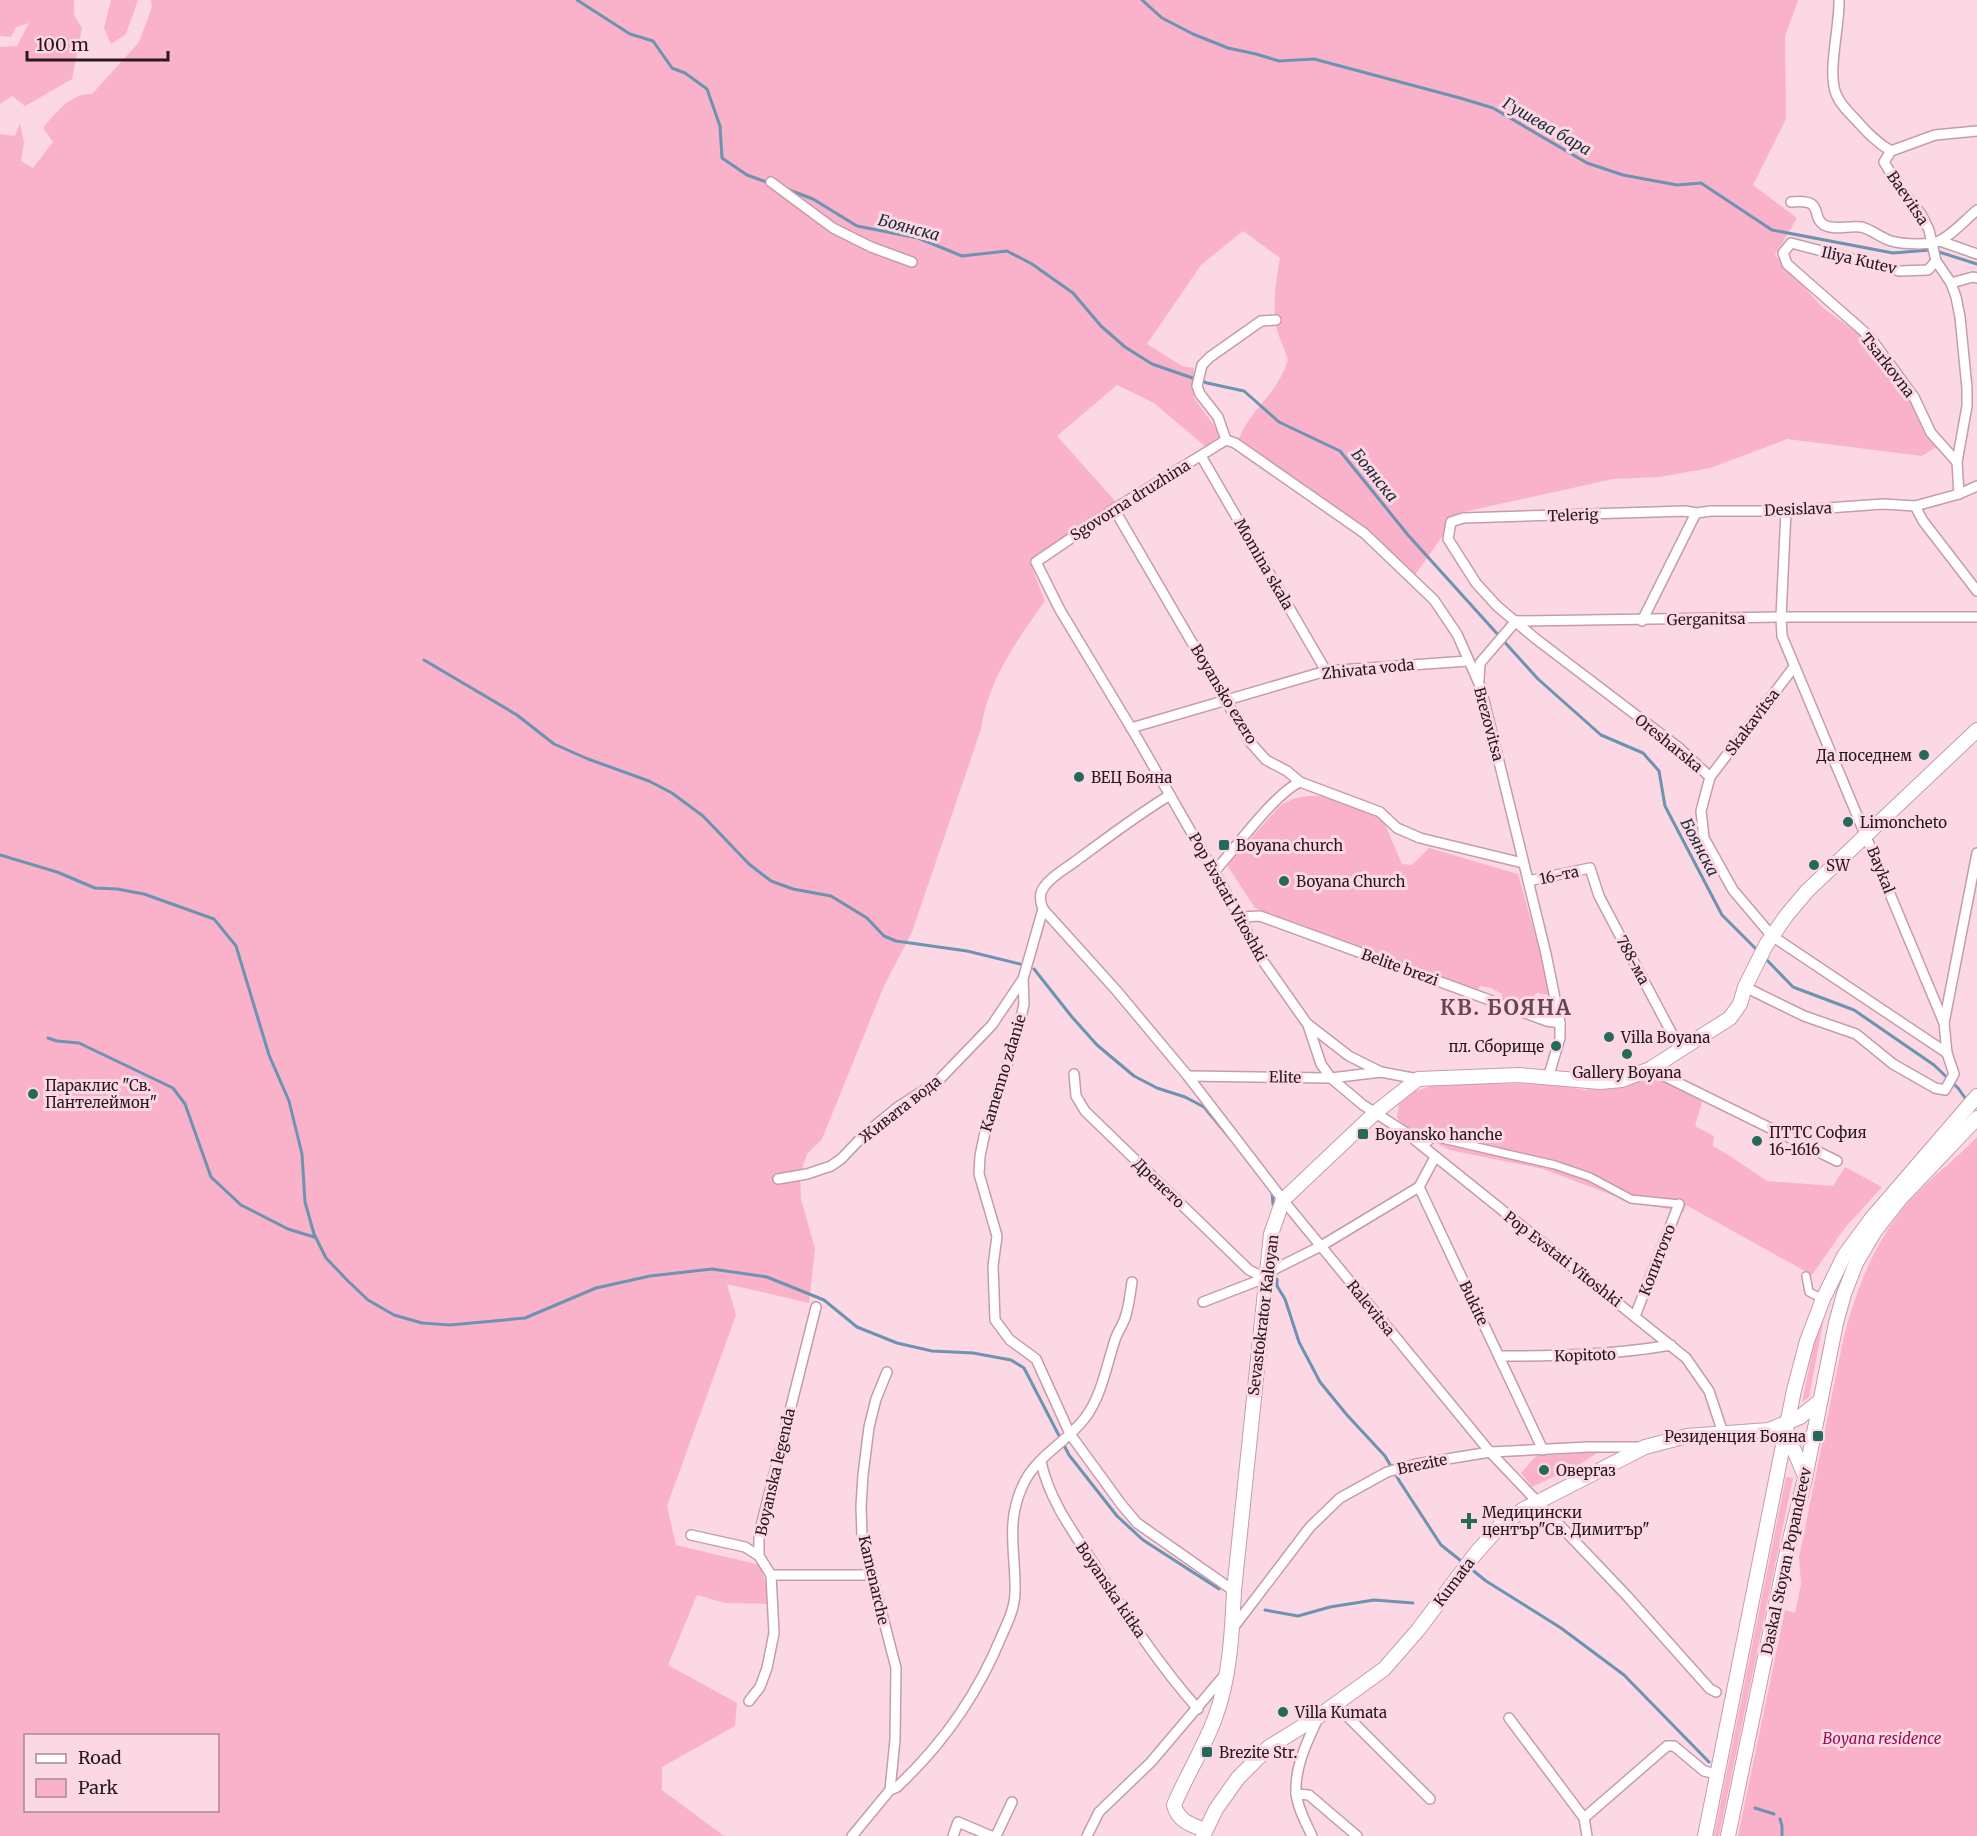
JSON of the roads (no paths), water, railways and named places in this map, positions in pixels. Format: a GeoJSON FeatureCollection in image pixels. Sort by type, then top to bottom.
{"type":"FeatureCollection","features":[{"type":"Feature","properties":{"kind":"main road"},"geometry":{"type":"LineString","coordinates":[[1418,1079],[1518,1075],[1611,1081],[1631,1077],[1650,1069],[1730,1018],[1740,1004],[1748,981],[1769,941],[1807,891],[1977,730]]}},
{"type":"Feature","properties":{"kind":"main road","name":"Sevastokrator Kaloyan"},"geometry":{"type":"LineString","coordinates":[[1206,1834],[1187,1824],[1176,1813],[1174,1806],[1215,1719],[1222,1697],[1232,1629],[1270,1234],[1283,1200],[1376,1112],[1418,1079]]}},
{"type":"Feature","properties":{"kind":"main road","name":"Daskal Stoyan Popandreev"},"geometry":{"type":"LineString","coordinates":[[1728,1836],[1786,1556],[1844,1294],[1856,1263],[1867,1243],[1950,1137],[1977,1096]]}},
{"type":"Feature","properties":{"kind":"main road","name":"Daskal Stoyan Popandreev"},"geometry":{"type":"LineString","coordinates":[[1705,1836],[1787,1424],[1807,1341],[1823,1299],[1844,1256],[1872,1218],[1950,1137],[1977,1118]]}},
{"type":"Feature","properties":{"kind":"main road","name":"Kumata"},"geometry":{"type":"LineString","coordinates":[[1206,1834],[1216,1809],[1238,1778],[1269,1747],[1319,1716],[1384,1669],[1418,1630],[1461,1572],[1499,1527],[1537,1501],[1646,1447],[1687,1436],[1769,1430],[1800,1417],[1820,1401]]}},
{"type":"Feature","properties":{"kind":"main road"},"geometry":{"type":"LineString","coordinates":[[1769,1430],[1784,1439],[1794,1450],[1805,1476]]}},
{"type":"Feature","properties":{"kind":"street","name":"Baevitsa"},"geometry":{"type":"LineString","coordinates":[[1839,0],[1833,78],[1835,93],[1840,103],[1862,127],[1891,151],[1884,162],[1899,187],[1921,214],[1937,242]]}},
{"type":"Feature","properties":{"kind":"street"},"geometry":{"type":"LineString","coordinates":[[1891,151],[1935,135],[1977,131]]}},
{"type":"Feature","properties":{"kind":"street"},"geometry":{"type":"LineString","coordinates":[[771,182],[833,228],[871,247],[912,262]]}},
{"type":"Feature","properties":{"kind":"street"},"geometry":{"type":"LineString","coordinates":[[1791,202],[1803,200],[1812,204],[1819,220],[1824,225],[1861,227],[1891,241],[1909,244],[1937,242],[1977,254]]}},
{"type":"Feature","properties":{"kind":"street"},"geometry":{"type":"LineString","coordinates":[[1959,494],[1957,462],[1967,406],[1967,388],[1960,317],[1951,283],[1936,261],[1937,242],[1977,210]]}},
{"type":"Feature","properties":{"kind":"street","name":"Iliya Kutev"},"geometry":{"type":"LineString","coordinates":[[1783,253],[1791,243],[1899,271],[1928,270],[1936,261]]}},
{"type":"Feature","properties":{"kind":"street","name":"Tsarkovna"},"geometry":{"type":"LineString","coordinates":[[1783,253],[1787,264],[1869,336],[1914,397],[1931,434],[1957,462]]}},
{"type":"Feature","properties":{"kind":"street"},"geometry":{"type":"LineString","coordinates":[[1951,283],[1977,278]]}},
{"type":"Feature","properties":{"kind":"street"},"geometry":{"type":"LineString","coordinates":[[1226,440],[1218,417],[1205,403],[1197,386],[1202,365],[1261,321],[1276,320]]}},
{"type":"Feature","properties":{"kind":"street","name":"Sgovorna druzhina"},"geometry":{"type":"LineString","coordinates":[[1036,562],[1114,509],[1226,440]]}},
{"type":"Feature","properties":{"kind":"street","name":"Brezovitsa"},"geometry":{"type":"LineString","coordinates":[[1226,440],[1235,443],[1364,533],[1434,600],[1457,634],[1480,688],[1528,881],[1560,1023],[1560,1038],[1548,1078]]}},
{"type":"Feature","properties":{"kind":"street","name":"Momina skala"},"geometry":{"type":"LineString","coordinates":[[1202,456],[1326,671]]}},
{"type":"Feature","properties":{"kind":"street"},"geometry":{"type":"LineString","coordinates":[[1977,486],[1959,494],[1915,506],[1923,521],[1977,591]]}},
{"type":"Feature","properties":{"kind":"street","name":"Desislava"},"geometry":{"type":"LineString","coordinates":[[1696,513],[1786,511],[1883,504],[1915,506]]}},
{"type":"Feature","properties":{"kind":"street","name":"Boyansko ezero"},"geometry":{"type":"LineString","coordinates":[[1114,509],[1250,742],[1266,760],[1287,771],[1300,782],[1380,812],[1397,828],[1420,838],[1523,863]]}},
{"type":"Feature","properties":{"kind":"street","name":"Telerig"},"geometry":{"type":"LineString","coordinates":[[1451,522],[1463,518],[1685,511],[1696,513]]}},
{"type":"Feature","properties":{"kind":"street","name":"Baykal"},"geometry":{"type":"LineString","coordinates":[[1748,981],[1804,1016],[1856,1034],[1893,1064],[1935,1088],[1945,1090],[1953,1074],[1947,1053],[1944,1023],[1782,636],[1786,511]]}},
{"type":"Feature","properties":{"kind":"street"},"geometry":{"type":"LineString","coordinates":[[1642,621],[1696,513]]}},
{"type":"Feature","properties":{"kind":"street","name":"Oresharska"},"geometry":{"type":"LineString","coordinates":[[1451,522],[1448,539],[1476,583],[1497,606],[1536,639],[1678,747],[1710,777],[1701,811],[1704,838],[1733,890],[1769,941],[1947,1053]]}},
{"type":"Feature","properties":{"kind":"street","name":"Pop Evstati Vitoshki"},"geometry":{"type":"LineString","coordinates":[[1036,562],[1066,620],[1240,917],[1258,954],[1308,1025],[1321,1064],[1331,1078],[1363,1105],[1423,1146],[1686,1358],[1709,1391],[1723,1433]]}},
{"type":"Feature","properties":{"kind":"street","name":"Gerganitsa"},"geometry":{"type":"LineString","coordinates":[[1516,621],[1977,617]]}},
{"type":"Feature","properties":{"kind":"street"},"geometry":{"type":"LineString","coordinates":[[1480,688],[1480,663],[1516,621]]}},
{"type":"Feature","properties":{"kind":"street","name":"Zhivata voda"},"geometry":{"type":"LineString","coordinates":[[1131,728],[1326,671],[1468,661]]}},
{"type":"Feature","properties":{"kind":"street","name":"Skakavitsa"},"geometry":{"type":"LineString","coordinates":[[1710,777],[1794,667]]}},
{"type":"Feature","properties":{"kind":"street"},"geometry":{"type":"LineString","coordinates":[[1214,872],[1275,802],[1300,782]]}},
{"type":"Feature","properties":{"kind":"street","name":"Kamenno zdanie"},"geometry":{"type":"LineString","coordinates":[[1070,1434],[1036,1359],[1010,1340],[994,1320],[993,1266],[997,1236],[979,1174],[979,1164],[985,1132],[1017,1035],[1024,1004],[1023,979],[1043,909],[1040,898],[1044,886],[1146,810],[1170,795]]}},
{"type":"Feature","properties":{"kind":"street"},"geometry":{"type":"LineString","coordinates":[[1944,1023],[1977,853]]}},
{"type":"Feature","properties":{"kind":"street","name":"16-та"},"geometry":{"type":"LineString","coordinates":[[1528,881],[1590,868]]}},
{"type":"Feature","properties":{"kind":"street","name":"788-ма"},"geometry":{"type":"LineString","coordinates":[[1590,868],[1599,896],[1680,1049]]}},
{"type":"Feature","properties":{"kind":"street","name":"Ralevitsa"},"geometry":{"type":"LineString","coordinates":[[1043,909],[1116,990],[1188,1076],[1283,1200],[1490,1452],[1627,1596],[1710,1689],[1716,1692]]}},
{"type":"Feature","properties":{"kind":"street","name":"Belite brezi"},"geometry":{"type":"LineString","coordinates":[[1240,917],[1260,916],[1547,1021],[1560,1023]]}},
{"type":"Feature","properties":{"kind":"street","name":"Живата вода"},"geometry":{"type":"LineString","coordinates":[[778,1179],[807,1174],[831,1166],[882,1120],[938,1081],[992,1025],[1023,979]]}},
{"type":"Feature","properties":{"kind":"street"},"geometry":{"type":"LineString","coordinates":[[1308,1025],[1349,1056],[1381,1072],[1418,1079]]}},
{"type":"Feature","properties":{"kind":"street"},"geometry":{"type":"LineString","coordinates":[[1650,1069],[1837,1161]]}},
{"type":"Feature","properties":{"kind":"street","name":"Elite"},"geometry":{"type":"LineString","coordinates":[[1188,1076],[1331,1078],[1381,1072]]}},
{"type":"Feature","properties":{"kind":"street","name":"Дренето"},"geometry":{"type":"LineString","coordinates":[[1074,1074],[1076,1096],[1085,1112],[1249,1270],[1265,1278]]}},
{"type":"Feature","properties":{"kind":"street"},"geometry":{"type":"LineString","coordinates":[[1423,1146],[1434,1137],[1555,1165],[1590,1177],[1631,1198],[1679,1204]]}},
{"type":"Feature","properties":{"kind":"street"},"geometry":{"type":"LineString","coordinates":[[1203,1302],[1265,1278],[1275,1269],[1321,1246],[1419,1187],[1435,1157]]}},
{"type":"Feature","properties":{"kind":"street","name":"Bukite"},"geometry":{"type":"LineString","coordinates":[[1419,1187],[1543,1450]]}},
{"type":"Feature","properties":{"kind":"street","name":"Копитото"},"geometry":{"type":"LineString","coordinates":[[1635,1316],[1679,1204]]}},
{"type":"Feature","properties":{"kind":"street"},"geometry":{"type":"LineString","coordinates":[[1806,1276],[1809,1292],[1823,1299]]}},
{"type":"Feature","properties":{"kind":"street"},"geometry":{"type":"LineString","coordinates":[[852,1836],[890,1790],[897,1787],[933,1751],[960,1718],[981,1681],[1008,1620],[1015,1592],[1012,1549],[1013,1519],[1024,1482],[1083,1420],[1096,1400],[1115,1337],[1125,1318],[1132,1282]]}},
{"type":"Feature","properties":{"kind":"street","name":"Boyanska legenda"},"geometry":{"type":"LineString","coordinates":[[749,1701],[760,1687],[772,1650],[774,1633],[771,1575],[759,1556],[759,1534],[816,1307]]}},
{"type":"Feature","properties":{"kind":"street","name":"Kopitoto"},"geometry":{"type":"LineString","coordinates":[[1499,1356],[1582,1356],[1626,1353],[1671,1346]]}},
{"type":"Feature","properties":{"kind":"street","name":"Kamenarche"},"geometry":{"type":"LineString","coordinates":[[887,1372],[876,1399],[869,1427],[863,1475],[862,1536],[896,1668],[895,1740],[890,1790]]}},
{"type":"Feature","properties":{"kind":"street"},"geometry":{"type":"LineString","coordinates":[[1070,1434],[1137,1523],[1234,1591]]}},
{"type":"Feature","properties":{"kind":"street","name":"Brezite"},"geometry":{"type":"LineString","coordinates":[[1232,1629],[1310,1527],[1340,1498],[1387,1472],[1416,1464],[1490,1452],[1589,1447],[1646,1447]]}},
{"type":"Feature","properties":{"kind":"street","name":"Boyanska kitka"},"geometry":{"type":"LineString","coordinates":[[1041,1462],[1050,1491],[1071,1532],[1176,1684],[1198,1709]]}},
{"type":"Feature","properties":{"kind":"street"},"geometry":{"type":"LineString","coordinates":[[691,1535],[745,1547],[759,1556]]}},
{"type":"Feature","properties":{"kind":"street"},"geometry":{"type":"LineString","coordinates":[[771,1575],[871,1575]]}},
{"type":"Feature","properties":{"kind":"street"},"geometry":{"type":"LineString","coordinates":[[1087,1836],[1100,1812],[1198,1709],[1226,1672]]}},
{"type":"Feature","properties":{"kind":"street"},"geometry":{"type":"LineString","coordinates":[[1335,1704],[1430,1799]]}},
{"type":"Feature","properties":{"kind":"street"},"geometry":{"type":"LineString","coordinates":[[1312,1836],[1296,1794],[1302,1756],[1319,1716]]}},
{"type":"Feature","properties":{"kind":"street"},"geometry":{"type":"LineString","coordinates":[[1509,1718],[1584,1818],[1587,1836]]}},
{"type":"Feature","properties":{"kind":"street"},"geometry":{"type":"LineString","coordinates":[[1584,1818],[1667,1746],[1674,1746],[1704,1771],[1717,1774]]}},
{"type":"Feature","properties":{"kind":"street"},"geometry":{"type":"LineString","coordinates":[[1296,1794],[1309,1795],[1357,1836]]}},
{"type":"Feature","properties":{"kind":"street"},"geometry":{"type":"LineString","coordinates":[[996,1836],[1012,1802]]}},
{"type":"Feature","properties":{"kind":"street"},"geometry":{"type":"LineString","coordinates":[[953,1836],[958,1822],[991,1836]]}},
{"type":"Feature","properties":{"kind":"waterway","name":"Боянска"},"geometry":{"type":"LineString","coordinates":[[577,0],[630,34],[653,41],[672,68],[685,73],[707,89],[720,126],[722,158],[747,175],[769,183]]}},
{"type":"Feature","properties":{"kind":"waterway","name":"Гушева бара"},"geometry":{"type":"LineString","coordinates":[[1142,0],[1162,18],[1228,48],[1279,61],[1314,59],[1460,98],[1493,108],[1587,163],[1623,175],[1677,185],[1701,183],[1772,230],[1893,253],[1930,250]]}},
{"type":"Feature","properties":{"kind":"waterway","name":"Боянска"},"geometry":{"type":"LineString","coordinates":[[789,190],[813,199],[857,226],[918,238],[962,256],[1007,251],[1032,264],[1073,293],[1101,326],[1125,347],[1152,364],[1207,383],[1244,391],[1279,422],[1340,451],[1408,535],[1538,679],[1601,735],[1643,753],[1659,771],[1665,806],[1722,915],[1759,952]]}},
{"type":"Feature","properties":{"kind":"waterway","name":"Гушева бара"},"geometry":{"type":"LineString","coordinates":[[1936,251],[1977,264]]}},
{"type":"Feature","properties":{"kind":"waterway"},"geometry":{"type":"LineString","coordinates":[[424,660],[517,715],[554,744],[649,781],[672,793],[703,816],[749,864],[771,881],[793,889],[831,896],[867,918],[884,936],[896,941],[967,951],[1020,964]]}},
{"type":"Feature","properties":{"kind":"waterway"},"geometry":{"type":"LineString","coordinates":[[0,855],[57,872],[95,888],[144,894],[214,919],[236,946],[269,1055],[289,1101],[302,1154],[305,1202],[314,1234],[326,1258],[368,1300],[394,1315],[422,1323],[450,1325],[525,1318],[596,1288],[650,1276],[712,1269],[767,1277],[824,1300],[857,1327],[897,1343],[932,1351],[973,1353],[1011,1360],[1024,1368],[1069,1455],[1117,1516],[1143,1540],[1219,1589]]}},
{"type":"Feature","properties":{"kind":"waterway","name":"Боянска"},"geometry":{"type":"LineString","coordinates":[[1764,957],[1793,987],[1854,1010],[1934,1065],[1958,1088],[1968,1102]]}},
{"type":"Feature","properties":{"kind":"waterway"},"geometry":{"type":"LineString","coordinates":[[1034,969],[1097,1045],[1134,1076],[1204,1107],[1229,1137]]}},
{"type":"Feature","properties":{"kind":"waterway"},"geometry":{"type":"LineString","coordinates":[[48,1038],[79,1043],[173,1088],[185,1104],[211,1177],[241,1205],[288,1229],[314,1237]]}},
{"type":"Feature","properties":{"kind":"waterway"},"geometry":{"type":"LineString","coordinates":[[1272,1191],[1273,1204]]}},
{"type":"Feature","properties":{"kind":"waterway"},"geometry":{"type":"LineString","coordinates":[[1275,1253],[1276,1263]]}},
{"type":"Feature","properties":{"kind":"waterway"},"geometry":{"type":"LineString","coordinates":[[1277,1279],[1277,1286],[1285,1299],[1299,1342],[1320,1382],[1385,1456],[1441,1545],[1465,1564]]}},
{"type":"Feature","properties":{"kind":"waterway"},"geometry":{"type":"LineString","coordinates":[[1470,1568],[1486,1581],[1561,1628],[1624,1675],[1709,1762]]}},
{"type":"Feature","properties":{"kind":"waterway"},"geometry":{"type":"LineString","coordinates":[[1265,1610],[1298,1616],[1330,1607],[1374,1600],[1413,1603]]}},
{"type":"Feature","properties":{"kind":"waterway"},"geometry":{"type":"LineString","coordinates":[[1755,1808],[1774,1814]]}},
{"type":"Feature","properties":{"kind":"waterway"},"geometry":{"type":"LineString","coordinates":[[1780,1819],[1782,1836]]}},
{"type":"Feature","properties":{"kind":"place","name":"Да поседнем"},"geometry":{"type":"Point","coordinates":[1924,755]}},
{"type":"Feature","properties":{"kind":"place","name":"ВЕЦ Бояна"},"geometry":{"type":"Point","coordinates":[1079,777]}},
{"type":"Feature","properties":{"kind":"place","name":"Limoncheto"},"geometry":{"type":"Point","coordinates":[1848,822]}},
{"type":"Feature","properties":{"kind":"place","name":"Boyana church"},"geometry":{"type":"Point","coordinates":[1224,845]}},
{"type":"Feature","properties":{"kind":"place","name":"SW"},"geometry":{"type":"Point","coordinates":[1814,865]}},
{"type":"Feature","properties":{"kind":"place","name":"Boyana Church"},"geometry":{"type":"Point","coordinates":[1284,881]}},
{"type":"Feature","properties":{"kind":"place","name":"Villa Boyana"},"geometry":{"type":"Point","coordinates":[1609,1037]}},
{"type":"Feature","properties":{"kind":"place","name":"пл. Сборище"},"geometry":{"type":"Point","coordinates":[1556,1046]}},
{"type":"Feature","properties":{"kind":"place","name":"Gallery Boyana"},"geometry":{"type":"Point","coordinates":[1627,1054]}},
{"type":"Feature","properties":{"kind":"place","name":"Параклис \"Св. Пантелеймон\""},"geometry":{"type":"Point","coordinates":[33,1094]}},
{"type":"Feature","properties":{"kind":"place","name":"Boyansko hanche"},"geometry":{"type":"Point","coordinates":[1363,1134]}},
{"type":"Feature","properties":{"kind":"place","name":"ПТТС София 16-1616"},"geometry":{"type":"Point","coordinates":[1757,1141]}},
{"type":"Feature","properties":{"kind":"place","name":"Резиденция Бояна"},"geometry":{"type":"Point","coordinates":[1818,1436]}},
{"type":"Feature","properties":{"kind":"place","name":"Овергаз"},"geometry":{"type":"Point","coordinates":[1544,1470]}},
{"type":"Feature","properties":{"kind":"place","name":"Медицински център\"Св. Димитър\""},"geometry":{"type":"Point","coordinates":[1469,1521]}},
{"type":"Feature","properties":{"kind":"place","name":"Villa Kumata"},"geometry":{"type":"Point","coordinates":[1283,1712]}},
{"type":"Feature","properties":{"kind":"place","name":"Brezite Str."},"geometry":{"type":"Point","coordinates":[1207,1752]}},
{"type":"Feature","properties":{"kind":"district","name":"КВ. БОЯНА"},"geometry":{"type":"Point","coordinates":[1506,1007]}},
{"type":"Feature","properties":{"kind":"park label","name":"Boyana residence"},"geometry":{"type":"Point","coordinates":[1882,1738]}}]}
